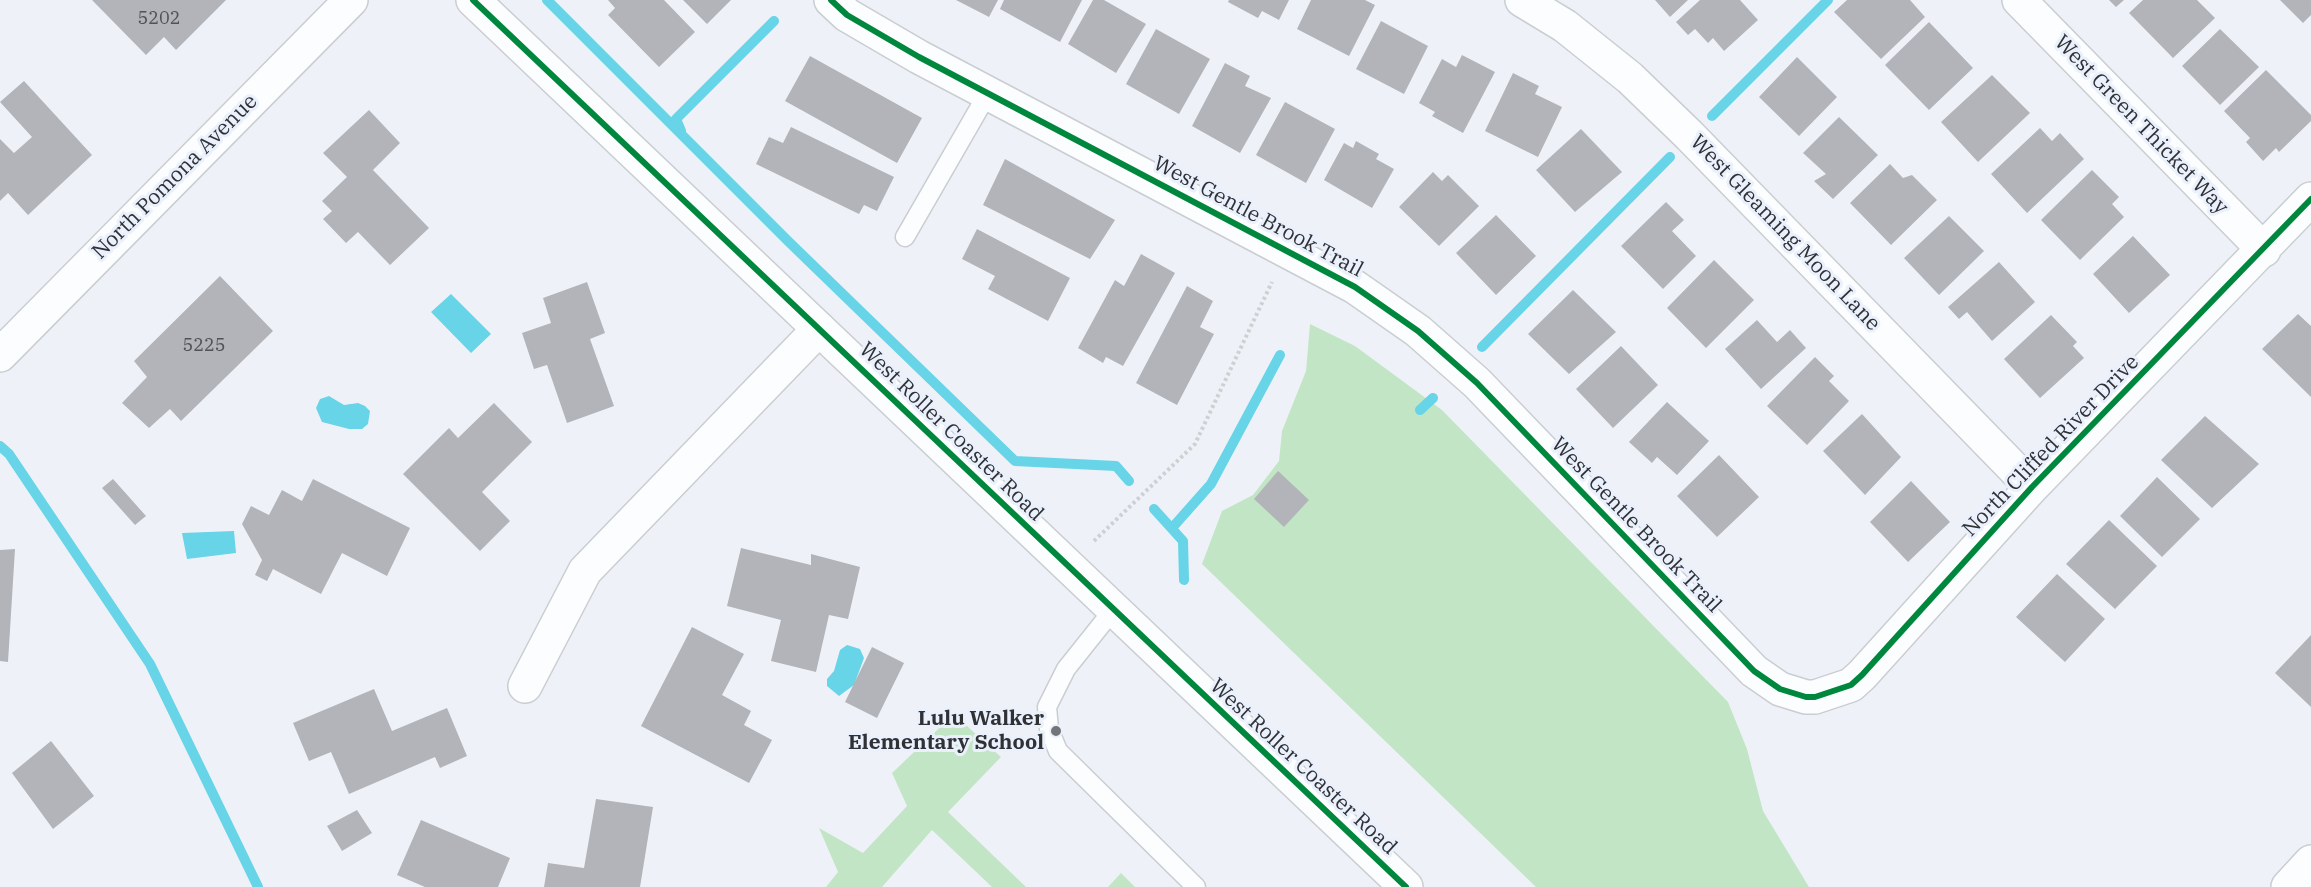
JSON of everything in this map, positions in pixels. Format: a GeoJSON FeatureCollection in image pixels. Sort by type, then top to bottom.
{"type":"FeatureCollection","features":[{"type":"Feature","properties":{"kind":"street","name":"North Pomona Avenue"},"geometry":{"type":"LineString","coordinates":[[0,355],[351,0]]}},
{"type":"Feature","properties":{"kind":"street","name":"West Roller Coaster Road"},"geometry":{"type":"LineString","coordinates":[[474,0],[1406,887]]}},
{"type":"Feature","properties":{"kind":"street","name":"West Gentle Brook Trail"},"geometry":{"type":"LineString","coordinates":[[831,0],[847,15],[988,93],[1355,286],[1441,350],[1477,383],[1754,671],[1807,706]]}},
{"type":"Feature","properties":{"kind":"street","name":"West Gleaming Moon Lane"},"geometry":{"type":"LineString","coordinates":[[1522,0],[1565,26],[1630,78],[1698,143],[2032,487]]}},
{"type":"Feature","properties":{"kind":"street","name":"West Green Thicket Way"},"geometry":{"type":"LineString","coordinates":[[2019,0],[2264,250]]}},
{"type":"Feature","properties":{"kind":"street","name":"North Cliffed River Drive"},"geometry":{"type":"LineString","coordinates":[[1807,706],[1823,694],[1851,685],[1862,675],[2032,487],[2311,199]]}},
{"type":"Feature","properties":{"kind":"street"},"geometry":{"type":"LineString","coordinates":[[525,686],[585,571],[819,328]]}},
{"type":"Feature","properties":{"kind":"street"},"geometry":{"type":"LineString","coordinates":[[2288,887],[2311,862]]}},
{"type":"Feature","properties":{"kind":"lane"},"geometry":{"type":"LineString","coordinates":[[905,237],[988,93]]}},
{"type":"Feature","properties":{"kind":"lane"},"geometry":{"type":"LineString","coordinates":[[1113,610],[1066,669],[1047,707],[1049,729],[1058,751],[1196,887]]}},
{"type":"Feature","properties":{"kind":"path"},"geometry":{"type":"LineString","coordinates":[[1087,548],[1195,444],[1288,249]]}},
{"type":"Feature","properties":{"kind":"green space"},"geometry":{"type":"Polygon","coordinates":[[[1310,324],[1355,346],[1442,410],[1728,702],[1747,749],[1763,811],[1809,887],[1536,887],[1202,564],[1222,511],[1253,495],[1279,461],[1282,431],[1306,371],[1310,324]]]}},
{"type":"Feature","properties":{"kind":"green space"},"geometry":{"type":"Polygon","coordinates":[[[954,714],[1001,757],[948,812],[1026,887],[992,887],[932,830],[882,887],[826,887],[838,872],[819,828],[863,853],[907,806],[892,773],[954,714]]]}},
{"type":"Feature","properties":{"kind":"green space"},"geometry":{"type":"Polygon","coordinates":[[[1121,873],[1135,887],[1108,887],[1121,873]]]}},
{"type":"Feature","properties":{"kind":"water"},"geometry":{"type":"Polygon","coordinates":[[[451,294],[491,334],[471,353],[431,312],[451,294]]]}},
{"type":"Feature","properties":{"kind":"water"},"geometry":{"type":"Polygon","coordinates":[[[329,396],[344,405],[358,403],[365,406],[370,411],[368,424],[362,429],[349,429],[322,422],[316,408],[320,399],[329,396]]]}},
{"type":"Feature","properties":{"kind":"water"},"geometry":{"type":"Polygon","coordinates":[[[234,531],[236,553],[187,559],[182,533],[234,531]]]}},
{"type":"Feature","properties":{"kind":"water"},"geometry":{"type":"Polygon","coordinates":[[[847,645],[860,649],[864,658],[854,685],[839,696],[827,686],[827,679],[834,671],[840,650],[847,645]]]}},
{"type":"Feature","properties":{"kind":"building"},"geometry":{"type":"Polygon","coordinates":[[[92,0],[226,0],[176,50],[164,37],[146,55],[92,0]]]}},
{"type":"Feature","properties":{"kind":"building"},"geometry":{"type":"Polygon","coordinates":[[[608,0],[664,0],[695,32],[659,67],[608,15],[615,8],[608,0]]]}},
{"type":"Feature","properties":{"kind":"building"},"geometry":{"type":"Polygon","coordinates":[[[683,0],[731,0],[707,24],[683,0]]]}},
{"type":"Feature","properties":{"kind":"building"},"geometry":{"type":"Polygon","coordinates":[[[956,0],[998,0],[989,17],[956,0]]]}},
{"type":"Feature","properties":{"kind":"building"},"geometry":{"type":"Polygon","coordinates":[[[1004,0],[1082,0],[1060,42],[1000,9],[1004,0]]]}},
{"type":"Feature","properties":{"kind":"building"},"geometry":{"type":"Polygon","coordinates":[[[1093,0],[1104,0],[1146,24],[1116,73],[1068,44],[1093,0]]]}},
{"type":"Feature","properties":{"kind":"building"},"geometry":{"type":"Polygon","coordinates":[[[1229,0],[1289,0],[1279,20],[1262,11],[1258,18],[1228,2],[1229,0]]]}},
{"type":"Feature","properties":{"kind":"building"},"geometry":{"type":"Polygon","coordinates":[[[1311,0],[1365,0],[1375,5],[1349,56],[1297,29],[1311,0]]]}},
{"type":"Feature","properties":{"kind":"building"},"geometry":{"type":"Polygon","coordinates":[[[1655,0],[1688,0],[1670,17],[1655,0]]]}},
{"type":"Feature","properties":{"kind":"building"},"geometry":{"type":"Polygon","coordinates":[[[1700,0],[1740,0],[1758,20],[1724,51],[1713,38],[1708,43],[1695,29],[1688,35],[1676,22],[1700,0]]]}},
{"type":"Feature","properties":{"kind":"building"},"geometry":{"type":"Polygon","coordinates":[[[1847,0],[1910,0],[1925,17],[1881,59],[1834,12],[1847,0]]]}},
{"type":"Feature","properties":{"kind":"building"},"geometry":{"type":"Polygon","coordinates":[[[2109,0],[2124,0],[2116,7],[2109,0]]]}},
{"type":"Feature","properties":{"kind":"building"},"geometry":{"type":"Polygon","coordinates":[[[2143,0],[2197,0],[2215,18],[2173,58],[2129,13],[2143,0]]]}},
{"type":"Feature","properties":{"kind":"building"},"geometry":{"type":"Polygon","coordinates":[[[2280,0],[2311,0],[2311,15],[2303,23],[2280,0]]]}},
{"type":"Feature","properties":{"kind":"building"},"geometry":{"type":"Polygon","coordinates":[[[1381,21],[1428,46],[1404,94],[1356,69],[1381,21]]]}},
{"type":"Feature","properties":{"kind":"building"},"geometry":{"type":"Polygon","coordinates":[[[1929,22],[1973,68],[1929,110],[1885,65],[1929,22]]]}},
{"type":"Feature","properties":{"kind":"building"},"geometry":{"type":"Polygon","coordinates":[[[1156,29],[1210,59],[1179,114],[1126,84],[1156,29]]]}},
{"type":"Feature","properties":{"kind":"building"},"geometry":{"type":"Polygon","coordinates":[[[2220,29],[2259,67],[2220,105],[2182,66],[2220,29]]]}},
{"type":"Feature","properties":{"kind":"building"},"geometry":{"type":"Polygon","coordinates":[[[1462,55],[1495,72],[1463,133],[1432,116],[1435,112],[1419,103],[1442,59],[1456,67],[1462,55]]]}},
{"type":"Feature","properties":{"kind":"building"},"geometry":{"type":"Polygon","coordinates":[[[810,56],[922,118],[897,163],[785,101],[810,56]]]}},
{"type":"Feature","properties":{"kind":"building"},"geometry":{"type":"Polygon","coordinates":[[[1797,57],[1837,97],[1799,136],[1759,97],[1797,57]]]}},
{"type":"Feature","properties":{"kind":"building"},"geometry":{"type":"Polygon","coordinates":[[[1225,63],[1250,76],[1245,86],[1271,98],[1240,153],[1192,126],[1225,63]]]}},
{"type":"Feature","properties":{"kind":"building"},"geometry":{"type":"Polygon","coordinates":[[[2266,70],[2311,115],[2311,121],[2279,152],[2276,148],[2263,161],[2246,142],[2250,138],[2224,111],[2266,70]]]}},
{"type":"Feature","properties":{"kind":"building"},"geometry":{"type":"Polygon","coordinates":[[[1513,73],[1539,86],[1535,94],[1562,107],[1538,157],[1485,131],[1513,73]]]}},
{"type":"Feature","properties":{"kind":"building"},"geometry":{"type":"Polygon","coordinates":[[[1992,75],[2030,113],[1978,162],[1941,122],[1992,75]]]}},
{"type":"Feature","properties":{"kind":"building"},"geometry":{"type":"Polygon","coordinates":[[[24,81],[92,155],[28,215],[8,193],[0,201],[0,139],[14,153],[32,137],[0,102],[24,81]]]}},
{"type":"Feature","properties":{"kind":"building"},"geometry":{"type":"Polygon","coordinates":[[[1285,102],[1335,129],[1306,183],[1256,155],[1285,102]]]}},
{"type":"Feature","properties":{"kind":"building"},"geometry":{"type":"Polygon","coordinates":[[[369,110],[400,143],[373,170],[429,228],[390,265],[358,232],[346,243],[323,219],[332,211],[322,201],[347,177],[323,153],[369,110]]]}},
{"type":"Feature","properties":{"kind":"building"},"geometry":{"type":"Polygon","coordinates":[[[1839,117],[1878,155],[1833,199],[1814,181],[1826,174],[1803,153],[1839,117]]]}},
{"type":"Feature","properties":{"kind":"building"},"geometry":{"type":"Polygon","coordinates":[[[791,127],[894,177],[877,211],[864,205],[859,214],[756,164],[769,137],[783,143],[791,127]]]}},
{"type":"Feature","properties":{"kind":"building"},"geometry":{"type":"Polygon","coordinates":[[[2040,128],[2052,141],[2060,133],[2084,159],[2027,213],[1991,174],[2040,128]]]}},
{"type":"Feature","properties":{"kind":"building"},"geometry":{"type":"Polygon","coordinates":[[[1581,129],[1622,172],[1575,212],[1536,170],[1581,129]]]}},
{"type":"Feature","properties":{"kind":"building"},"geometry":{"type":"Polygon","coordinates":[[[1356,141],[1379,154],[1376,159],[1394,169],[1372,208],[1324,180],[1344,143],[1353,148],[1356,141]]]}},
{"type":"Feature","properties":{"kind":"building"},"geometry":{"type":"Polygon","coordinates":[[[1005,159],[1115,220],[1090,259],[983,205],[1005,159]]]}},
{"type":"Feature","properties":{"kind":"building"},"geometry":{"type":"Polygon","coordinates":[[[1890,164],[1903,178],[1912,175],[1937,200],[1891,245],[1850,203],[1890,164]]]}},
{"type":"Feature","properties":{"kind":"building"},"geometry":{"type":"Polygon","coordinates":[[[2092,170],[2119,197],[2112,204],[2124,217],[2080,260],[2041,220],[2092,170]]]}},
{"type":"Feature","properties":{"kind":"building"},"geometry":{"type":"Polygon","coordinates":[[[1433,172],[1442,181],[1448,175],[1479,206],[1439,246],[1399,207],[1433,172]]]}},
{"type":"Feature","properties":{"kind":"building"},"geometry":{"type":"Polygon","coordinates":[[[1666,202],[1684,220],[1672,231],[1696,256],[1663,289],[1621,246],[1666,202]]]}},
{"type":"Feature","properties":{"kind":"building"},"geometry":{"type":"Polygon","coordinates":[[[1496,215],[1536,256],[1496,295],[1456,253],[1496,215]]]}},
{"type":"Feature","properties":{"kind":"building"},"geometry":{"type":"Polygon","coordinates":[[[1949,216],[1984,251],[1939,295],[1904,258],[1949,216]]]}},
{"type":"Feature","properties":{"kind":"building"},"geometry":{"type":"Polygon","coordinates":[[[977,229],[1070,278],[1048,321],[988,289],[995,276],[962,259],[977,229]]]}},
{"type":"Feature","properties":{"kind":"building"},"geometry":{"type":"Polygon","coordinates":[[[2133,236],[2170,275],[2129,313],[2093,274],[2133,236]]]}},
{"type":"Feature","properties":{"kind":"building"},"geometry":{"type":"Polygon","coordinates":[[[1141,254],[1175,273],[1123,366],[1106,357],[1103,363],[1078,348],[1115,280],[1124,286],[1141,254]]]}},
{"type":"Feature","properties":{"kind":"building"},"geometry":{"type":"Polygon","coordinates":[[[1714,260],[1754,300],[1706,348],[1667,308],[1714,260]]]}},
{"type":"Feature","properties":{"kind":"building"},"geometry":{"type":"Polygon","coordinates":[[[1999,262],[2035,302],[1992,341],[1967,312],[1959,319],[1948,307],[1999,262]]]}},
{"type":"Feature","properties":{"kind":"building"},"geometry":{"type":"Polygon","coordinates":[[[220,276],[273,331],[181,421],[170,409],[149,428],[122,403],[147,377],[134,361],[220,276]]]}},
{"type":"Feature","properties":{"kind":"building"},"geometry":{"type":"Polygon","coordinates":[[[587,282],[605,333],[590,339],[614,406],[567,423],[547,365],[534,369],[522,333],[551,323],[543,298],[587,282]]]}},
{"type":"Feature","properties":{"kind":"building"},"geometry":{"type":"Polygon","coordinates":[[[1187,286],[1213,301],[1200,327],[1214,334],[1177,405],[1136,383],[1187,286]]]}},
{"type":"Feature","properties":{"kind":"building"},"geometry":{"type":"Polygon","coordinates":[[[1573,290],[1616,332],[1569,374],[1528,334],[1573,290]]]}},
{"type":"Feature","properties":{"kind":"building"},"geometry":{"type":"Polygon","coordinates":[[[2298,314],[2311,326],[2311,397],[2262,349],[2298,314]]]}},
{"type":"Feature","properties":{"kind":"building"},"geometry":{"type":"Polygon","coordinates":[[[2051,315],[2077,342],[2073,346],[2084,358],[2040,398],[2004,359],[2051,315]]]}},
{"type":"Feature","properties":{"kind":"building"},"geometry":{"type":"Polygon","coordinates":[[[1757,320],[1777,342],[1790,330],[1806,348],[1761,389],[1725,349],[1757,320]]]}},
{"type":"Feature","properties":{"kind":"building"},"geometry":{"type":"Polygon","coordinates":[[[1621,346],[1658,385],[1613,428],[1576,389],[1621,346]]]}},
{"type":"Feature","properties":{"kind":"building"},"geometry":{"type":"Polygon","coordinates":[[[1815,357],[1834,376],[1829,381],[1849,401],[1807,445],[1767,406],[1815,357]]]}},
{"type":"Feature","properties":{"kind":"building"},"geometry":{"type":"Polygon","coordinates":[[[1667,402],[1709,441],[1677,475],[1657,457],[1652,463],[1629,442],[1667,402]]]}},
{"type":"Feature","properties":{"kind":"building"},"geometry":{"type":"Polygon","coordinates":[[[494,403],[532,442],[482,492],[510,521],[480,551],[403,474],[449,428],[458,438],[494,403]]]}},
{"type":"Feature","properties":{"kind":"building"},"geometry":{"type":"Polygon","coordinates":[[[1862,414],[1901,457],[1865,495],[1823,451],[1862,414]]]}},
{"type":"Feature","properties":{"kind":"building"},"geometry":{"type":"Polygon","coordinates":[[[2205,416],[2259,464],[2212,508],[2161,460],[2205,416]]]}},
{"type":"Feature","properties":{"kind":"building"},"geometry":{"type":"Polygon","coordinates":[[[1719,455],[1759,497],[1717,537],[1677,496],[1719,455]]]}},
{"type":"Feature","properties":{"kind":"building"},"geometry":{"type":"Polygon","coordinates":[[[1278,471],[1309,500],[1284,527],[1254,499],[1278,471]]]}},
{"type":"Feature","properties":{"kind":"building"},"geometry":{"type":"Polygon","coordinates":[[[2157,477],[2200,519],[2162,557],[2120,516],[2157,477]]]}},
{"type":"Feature","properties":{"kind":"building"},"geometry":{"type":"Polygon","coordinates":[[[113,479],[146,516],[135,525],[102,488],[113,479]]]}},
{"type":"Feature","properties":{"kind":"building"},"geometry":{"type":"Polygon","coordinates":[[[313,479],[410,528],[387,576],[342,553],[321,594],[273,569],[267,581],[255,575],[262,560],[242,524],[251,506],[269,515],[282,490],[302,501],[313,479]]]}},
{"type":"Feature","properties":{"kind":"building"},"geometry":{"type":"Polygon","coordinates":[[[1911,481],[1950,522],[1908,562],[1870,522],[1911,481]]]}},
{"type":"Feature","properties":{"kind":"building"},"geometry":{"type":"Polygon","coordinates":[[[2109,520],[2157,566],[2115,609],[2066,564],[2109,520]]]}},
{"type":"Feature","properties":{"kind":"building"},"geometry":{"type":"Polygon","coordinates":[[[741,548],[811,565],[811,554],[860,567],[848,619],[829,615],[816,672],[771,661],[781,620],[727,606],[741,548]]]}},
{"type":"Feature","properties":{"kind":"building"},"geometry":{"type":"Polygon","coordinates":[[[15,549],[8,662],[0,661],[0,550],[15,549]]]}},
{"type":"Feature","properties":{"kind":"building"},"geometry":{"type":"Polygon","coordinates":[[[2057,574],[2105,619],[2065,662],[2016,617],[2057,574]]]}},
{"type":"Feature","properties":{"kind":"building"},"geometry":{"type":"Polygon","coordinates":[[[692,627],[744,654],[722,695],[751,711],[744,725],[772,740],[749,783],[641,726],[692,627]]]}},
{"type":"Feature","properties":{"kind":"building"},"geometry":{"type":"Polygon","coordinates":[[[2311,635],[2311,707],[2275,673],[2311,635]]]}},
{"type":"Feature","properties":{"kind":"building"},"geometry":{"type":"Polygon","coordinates":[[[872,647],[904,663],[877,718],[845,702],[872,647]]]}},
{"type":"Feature","properties":{"kind":"building"},"geometry":{"type":"Polygon","coordinates":[[[374,689],[392,731],[447,708],[467,756],[440,768],[435,757],[349,794],[331,752],[309,761],[293,723],[374,689]]]}},
{"type":"Feature","properties":{"kind":"building"},"geometry":{"type":"Polygon","coordinates":[[[51,741],[94,796],[53,829],[12,773],[51,741]]]}},
{"type":"Feature","properties":{"kind":"building"},"geometry":{"type":"Polygon","coordinates":[[[596,799],[653,807],[640,887],[544,887],[548,863],[584,868],[596,799]]]}},
{"type":"Feature","properties":{"kind":"building"},"geometry":{"type":"Polygon","coordinates":[[[357,810],[372,833],[342,851],[327,826],[357,810]]]}},
{"type":"Feature","properties":{"kind":"building"},"geometry":{"type":"Polygon","coordinates":[[[421,820],[510,858],[498,887],[425,887],[397,875],[421,820]]]}},
{"type":"Feature","properties":{"kind":"waterway"},"geometry":{"type":"LineString","coordinates":[[547,0],[789,242],[1015,461],[1116,466],[1129,481]]}},
{"type":"Feature","properties":{"kind":"waterway"},"geometry":{"type":"LineString","coordinates":[[1712,116],[1828,0]]}},
{"type":"Feature","properties":{"kind":"waterway"},"geometry":{"type":"LineString","coordinates":[[681,131],[676,119],[774,21]]}},
{"type":"Feature","properties":{"kind":"waterway"},"geometry":{"type":"LineString","coordinates":[[1482,347],[1670,157]]}},
{"type":"Feature","properties":{"kind":"waterway"},"geometry":{"type":"LineString","coordinates":[[1172,528],[1211,484],[1280,355]]}},
{"type":"Feature","properties":{"kind":"waterway"},"geometry":{"type":"LineString","coordinates":[[1420,410],[1433,398]]}},
{"type":"Feature","properties":{"kind":"waterway"},"geometry":{"type":"LineString","coordinates":[[0,446],[9,454],[150,664],[258,887]]}},
{"type":"Feature","properties":{"kind":"waterway"},"geometry":{"type":"LineString","coordinates":[[1154,509],[1183,541],[1184,580]]}},
{"type":"Feature","properties":{"kind":"cycle path"},"geometry":{"type":"LineString","coordinates":[[473,0],[1406,887]]}},
{"type":"Feature","properties":{"kind":"cycle path"},"geometry":{"type":"LineString","coordinates":[[831,0],[847,15],[919,57],[1355,287],[1418,331],[1477,383],[1754,671],[1780,689],[1806,697],[1815,697],[1851,685],[1862,675],[2032,487],[2311,199]]}},
{"type":"Feature","properties":{"kind":"place","name":"Lulu Walker Elementary School"},"geometry":{"type":"Point","coordinates":[1056,731]}}]}
